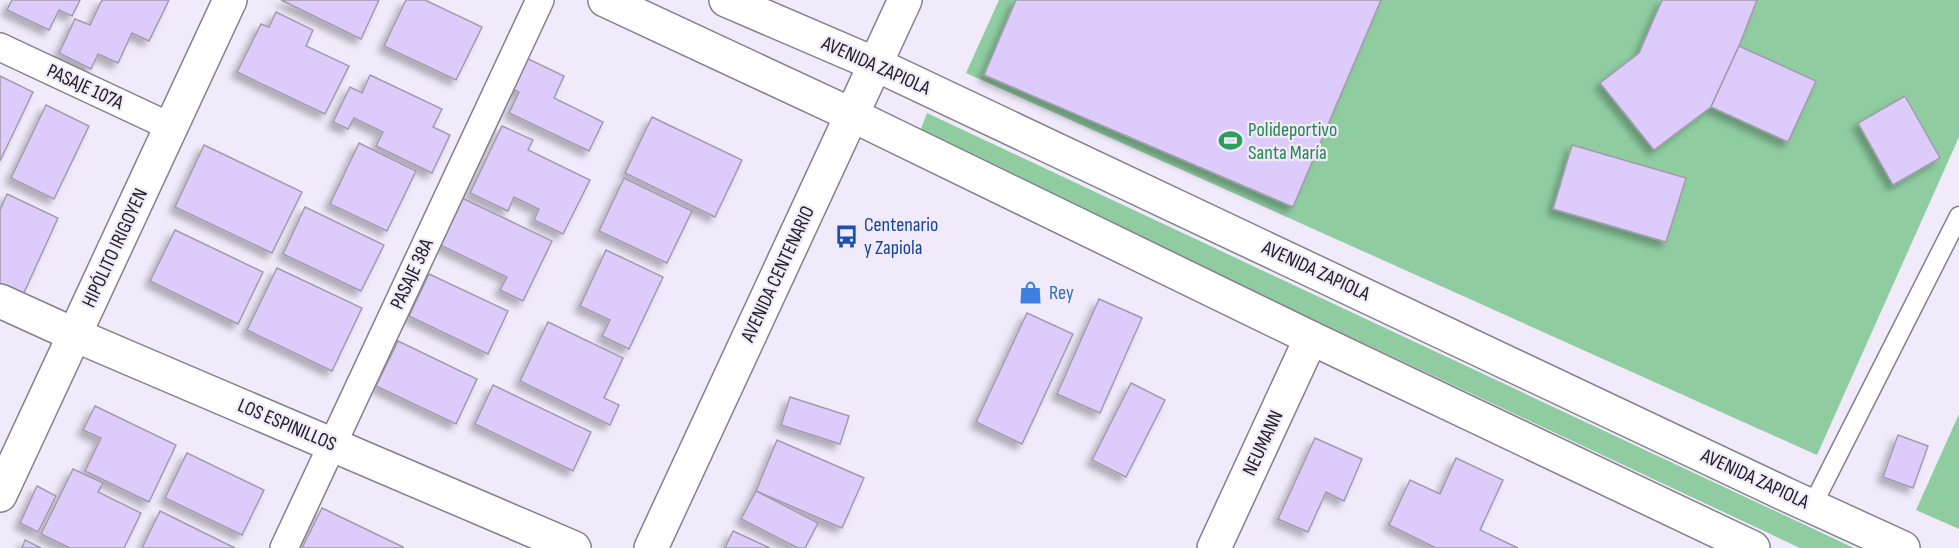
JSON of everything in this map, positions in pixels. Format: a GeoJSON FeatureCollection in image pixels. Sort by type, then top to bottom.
{"type":"FeatureCollection","features":[{"type":"Feature","properties":{"kind":"main road","name":"HIPÓLITO IRIGOYEN"},"geometry":{"type":"LineString","coordinates":[[0,495],[230,0]]}},
{"type":"Feature","properties":{"kind":"main road"},"geometry":{"type":"LineString","coordinates":[[605,0],[852,115],[1311,338],[1753,548]]}},
{"type":"Feature","properties":{"kind":"main road","name":"AVENIDA ZAPIOLA"},"geometry":{"type":"LineString","coordinates":[[726,0],[875,64],[1903,548]]}},
{"type":"Feature","properties":{"kind":"main road","name":"AVENIDA CENTENARIO"},"geometry":{"type":"LineString","coordinates":[[651,548],[905,0]]}},
{"type":"Feature","properties":{"kind":"main road","name":"LOS ESPINILLOS"},"geometry":{"type":"LineString","coordinates":[[0,301],[574,548]]}},
{"type":"Feature","properties":{"kind":"main road","name":"NEUMANN"},"geometry":{"type":"LineString","coordinates":[[1214,548],[1311,338]]}},
{"type":"Feature","properties":{"kind":"street","name":"PASAJE 38A"},"geometry":{"type":"LineString","coordinates":[[284,548],[540,0]]}},
{"type":"Feature","properties":{"kind":"street","name":"PASAJE 107A"},"geometry":{"type":"LineString","coordinates":[[0,47],[171,127]]}},
{"type":"Feature","properties":{"kind":"lane"},"geometry":{"type":"LineString","coordinates":[[1812,506],[1959,216]]}},
{"type":"Feature","properties":{"kind":"green space"},"geometry":{"type":"Polygon","coordinates":[[[999,0],[1959,0],[1959,137],[1817,455],[966,73],[999,0]]]}},
{"type":"Feature","properties":{"kind":"green space"},"geometry":{"type":"Polygon","coordinates":[[[927,113],[1854,548],[1800,548],[919,134],[927,113]]]}},
{"type":"Feature","properties":{"kind":"green space"},"geometry":{"type":"Polygon","coordinates":[[[1959,414],[1959,529],[1916,510],[1959,414]]]}},
{"type":"Feature","properties":{"kind":"building"},"geometry":{"type":"Polygon","coordinates":[[[12,0],[80,0],[72,16],[59,10],[49,30],[7,10],[12,0]]]}},
{"type":"Feature","properties":{"kind":"building"},"geometry":{"type":"Polygon","coordinates":[[[102,0],[169,0],[149,41],[132,33],[118,63],[98,54],[91,69],[59,53],[75,19],[90,25],[102,0]]]}},
{"type":"Feature","properties":{"kind":"building"},"geometry":{"type":"Polygon","coordinates":[[[281,0],[379,0],[361,39],[281,0]]]}},
{"type":"Feature","properties":{"kind":"building"},"geometry":{"type":"Polygon","coordinates":[[[406,0],[425,0],[482,27],[456,80],[384,46],[406,0]]]}},
{"type":"Feature","properties":{"kind":"building","name":"Polideportivo Santa María"},"geometry":{"type":"Polygon","coordinates":[[[1016,0],[1381,0],[1293,207],[984,75],[1016,0]]]}},
{"type":"Feature","properties":{"kind":"building"},"geometry":{"type":"Polygon","coordinates":[[[1662,0],[1757,0],[1711,107],[1654,150],[1600,83],[1639,53],[1662,0]]]}},
{"type":"Feature","properties":{"kind":"building"},"geometry":{"type":"Polygon","coordinates":[[[276,12],[313,30],[306,46],[349,66],[325,114],[237,72],[261,24],[269,27],[276,12]]]}},
{"type":"Feature","properties":{"kind":"building"},"geometry":{"type":"Polygon","coordinates":[[[1739,46],[1816,81],[1788,142],[1711,107],[1739,46]]]}},
{"type":"Feature","properties":{"kind":"building"},"geometry":{"type":"Polygon","coordinates":[[[520,55],[564,76],[554,98],[603,122],[589,151],[509,113],[519,92],[505,85],[520,55]]]}},
{"type":"Feature","properties":{"kind":"building"},"geometry":{"type":"Polygon","coordinates":[[[370,75],[442,109],[433,127],[450,135],[432,173],[376,146],[383,132],[354,118],[348,129],[333,122],[350,87],[362,93],[370,75]]]}},
{"type":"Feature","properties":{"kind":"building"},"geometry":{"type":"Polygon","coordinates":[[[0,76],[33,92],[0,161],[0,76]]]}},
{"type":"Feature","properties":{"kind":"building"},"geometry":{"type":"Polygon","coordinates":[[[1905,96],[1940,158],[1893,185],[1858,123],[1905,96]]]}},
{"type":"Feature","properties":{"kind":"building"},"geometry":{"type":"Polygon","coordinates":[[[46,105],[89,126],[54,199],[11,178],[46,105]]]}},
{"type":"Feature","properties":{"kind":"building"},"geometry":{"type":"Polygon","coordinates":[[[652,117],[742,160],[715,217],[625,173],[652,117]]]}},
{"type":"Feature","properties":{"kind":"building"},"geometry":{"type":"Polygon","coordinates":[[[502,126],[533,140],[528,150],[590,180],[563,234],[534,220],[539,209],[514,197],[508,211],[470,193],[502,126]]]}},
{"type":"Feature","properties":{"kind":"building"},"geometry":{"type":"Polygon","coordinates":[[[359,143],[416,171],[387,231],[330,204],[359,143]]]}},
{"type":"Feature","properties":{"kind":"building"},"geometry":{"type":"Polygon","coordinates":[[[204,145],[302,192],[272,253],[175,207],[204,145]]]}},
{"type":"Feature","properties":{"kind":"building"},"geometry":{"type":"Polygon","coordinates":[[[1572,145],[1686,178],[1666,242],[1553,209],[1572,145]]]}},
{"type":"Feature","properties":{"kind":"building"},"geometry":{"type":"Polygon","coordinates":[[[624,178],[692,211],[667,263],[599,231],[624,178]]]}},
{"type":"Feature","properties":{"kind":"building"},"geometry":{"type":"Polygon","coordinates":[[[7,194],[58,218],[22,297],[0,287],[0,210],[7,194]]]}},
{"type":"Feature","properties":{"kind":"building"},"geometry":{"type":"Polygon","coordinates":[[[462,198],[552,241],[523,301],[500,290],[507,277],[440,245],[462,198]]]}},
{"type":"Feature","properties":{"kind":"building"},"geometry":{"type":"Polygon","coordinates":[[[305,207],[384,245],[361,291],[283,254],[305,207]]]}},
{"type":"Feature","properties":{"kind":"building"},"geometry":{"type":"Polygon","coordinates":[[[175,230],[263,272],[238,324],[150,281],[175,230]]]}},
{"type":"Feature","properties":{"kind":"building"},"geometry":{"type":"Polygon","coordinates":[[[606,250],[663,277],[629,349],[602,336],[610,320],[580,306],[606,250]]]}},
{"type":"Feature","properties":{"kind":"building"},"geometry":{"type":"Polygon","coordinates":[[[277,268],[362,308],[332,371],[247,330],[277,268]]]}},
{"type":"Feature","properties":{"kind":"building"},"geometry":{"type":"Polygon","coordinates":[[[429,274],[508,311],[488,354],[409,316],[429,274]]]}},
{"type":"Feature","properties":{"kind":"building"},"geometry":{"type":"Polygon","coordinates":[[[1099,299],[1142,318],[1100,413],[1057,394],[1099,299]]]}},
{"type":"Feature","properties":{"kind":"building"},"geometry":{"type":"Polygon","coordinates":[[[1027,313],[1073,334],[1022,444],[976,422],[1027,313]]]}},
{"type":"Feature","properties":{"kind":"building"},"geometry":{"type":"Polygon","coordinates":[[[548,322],[623,358],[604,398],[619,405],[610,425],[520,381],[548,322]]]}},
{"type":"Feature","properties":{"kind":"building"},"geometry":{"type":"Polygon","coordinates":[[[398,341],[477,379],[456,424],[376,386],[398,341]]]}},
{"type":"Feature","properties":{"kind":"building"},"geometry":{"type":"Polygon","coordinates":[[[1131,383],[1165,400],[1126,477],[1092,460],[1131,383]]]}},
{"type":"Feature","properties":{"kind":"building"},"geometry":{"type":"Polygon","coordinates":[[[493,385],[591,432],[573,471],[475,424],[493,385]]]}},
{"type":"Feature","properties":{"kind":"building"},"geometry":{"type":"Polygon","coordinates":[[[790,397],[849,416],[840,444],[781,425],[790,397]]]}},
{"type":"Feature","properties":{"kind":"building"},"geometry":{"type":"Polygon","coordinates":[[[95,406],[176,445],[149,502],[85,471],[101,438],[83,430],[95,406]]]}},
{"type":"Feature","properties":{"kind":"building"},"geometry":{"type":"Polygon","coordinates":[[[1898,435],[1928,446],[1913,488],[1883,477],[1898,435]]]}},
{"type":"Feature","properties":{"kind":"building"},"geometry":{"type":"Polygon","coordinates":[[[1315,438],[1362,459],[1344,501],[1326,492],[1308,532],[1278,519],[1315,438]]]}},
{"type":"Feature","properties":{"kind":"building"},"geometry":{"type":"Polygon","coordinates":[[[777,440],[864,478],[842,528],[756,491],[777,440]]]}},
{"type":"Feature","properties":{"kind":"building"},"geometry":{"type":"Polygon","coordinates":[[[187,453],[264,490],[242,535],[165,498],[187,453]]]}},
{"type":"Feature","properties":{"kind":"building"},"geometry":{"type":"Polygon","coordinates":[[[1456,458],[1503,480],[1480,530],[1518,548],[1436,548],[1389,525],[1410,480],[1440,494],[1456,458]]]}},
{"type":"Feature","properties":{"kind":"building"},"geometry":{"type":"Polygon","coordinates":[[[73,469],[103,483],[98,492],[141,513],[124,548],[70,548],[41,534],[73,469]]]}},
{"type":"Feature","properties":{"kind":"building"},"geometry":{"type":"Polygon","coordinates":[[[37,486],[56,496],[38,532],[20,523],[37,486]]]}},
{"type":"Feature","properties":{"kind":"building"},"geometry":{"type":"Polygon","coordinates":[[[756,491],[818,523],[805,548],[798,548],[741,519],[756,491]]]}},
{"type":"Feature","properties":{"kind":"building"},"geometry":{"type":"Polygon","coordinates":[[[322,508],[403,547],[403,548],[302,548],[322,508]]]}},
{"type":"Feature","properties":{"kind":"building"},"geometry":{"type":"Polygon","coordinates":[[[160,511],[235,548],[142,548],[160,511]]]}},
{"type":"Feature","properties":{"kind":"building"},"geometry":{"type":"Polygon","coordinates":[[[733,531],[770,548],[725,548],[733,531]]]}},
{"type":"Feature","properties":{"kind":"building"},"geometry":{"type":"Polygon","coordinates":[[[25,540],[41,548],[22,548],[25,540]]]}},
{"type":"Feature","properties":{"kind":"place","name":"Polideportivo Santa María"},"geometry":{"type":"Point","coordinates":[1230,141]}},
{"type":"Feature","properties":{"kind":"place","name":"Centenario y Zapiola"},"geometry":{"type":"Point","coordinates":[846,236]}},
{"type":"Feature","properties":{"kind":"place","name":"Rey"},"geometry":{"type":"Point","coordinates":[1031,293]}}]}
